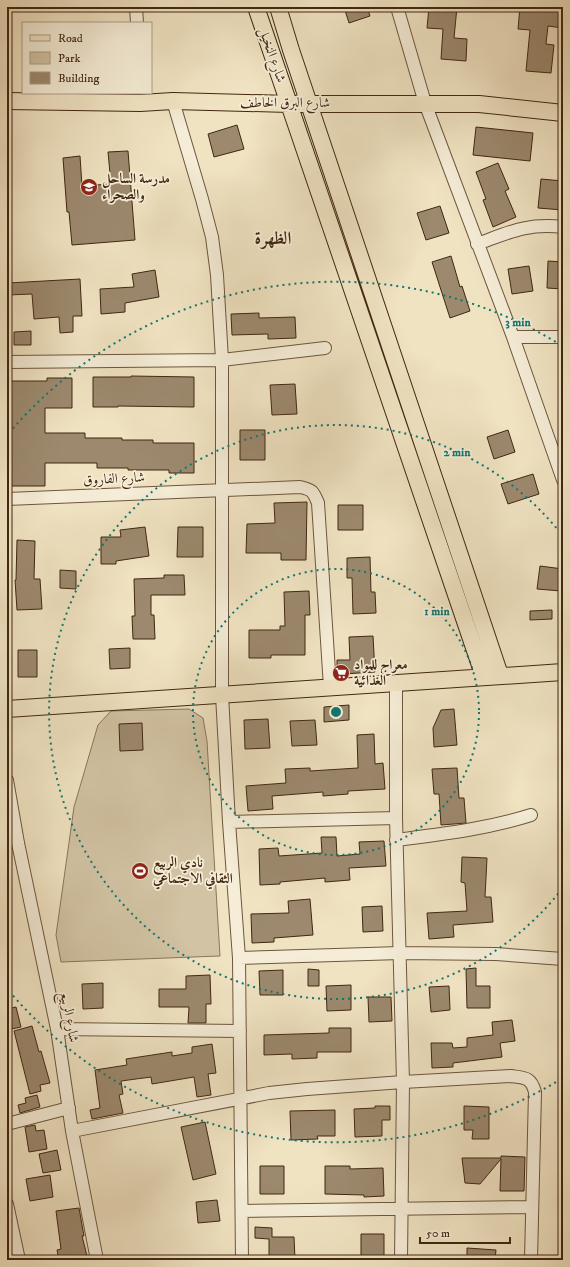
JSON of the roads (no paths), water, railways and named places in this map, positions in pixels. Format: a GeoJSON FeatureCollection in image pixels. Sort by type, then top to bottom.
{"type":"FeatureCollection","features":[{"type":"Feature","properties":{"kind":"main road","name":"شارع النخيل"},"geometry":{"type":"LineString","coordinates":[[256,7],[492,676]]}},
{"type":"Feature","properties":{"kind":"main road"},"geometry":{"type":"LineString","coordinates":[[278,7],[291,50],[310,103],[492,676]]}},
{"type":"Feature","properties":{"kind":"main road","name":"شارع البرق الخاطف"},"geometry":{"type":"LineString","coordinates":[[7,101],[140,98],[173,101],[289,104],[479,104],[563,113]]}},
{"type":"Feature","properties":{"kind":"main road"},"geometry":{"type":"LineString","coordinates":[[7,710],[563,672]]}},
{"type":"Feature","properties":{"kind":"street"},"geometry":{"type":"LineString","coordinates":[[136,7],[137,22]]}},
{"type":"Feature","properties":{"kind":"street"},"geometry":{"type":"LineString","coordinates":[[397,7],[425,103],[512,337],[563,480]]}},
{"type":"Feature","properties":{"kind":"street"},"geometry":{"type":"LineString","coordinates":[[173,101],[212,237],[217,275],[222,360],[222,695],[229,822],[239,958],[242,1260]]}},
{"type":"Feature","properties":{"kind":"street"},"geometry":{"type":"LineString","coordinates":[[477,244],[517,229],[548,225],[563,227]]}},
{"type":"Feature","properties":{"kind":"street"},"geometry":{"type":"LineString","coordinates":[[512,337],[563,337]]}},
{"type":"Feature","properties":{"kind":"street"},"geometry":{"type":"LineString","coordinates":[[7,362],[222,360],[325,348]]}},
{"type":"Feature","properties":{"kind":"street","name":"شارع الفاروق"},"geometry":{"type":"LineString","coordinates":[[7,499],[222,489],[300,487],[310,489],[314,493],[318,503],[330,687]]}},
{"type":"Feature","properties":{"kind":"street"},"geometry":{"type":"LineString","coordinates":[[396,683],[396,840],[403,1082],[401,1260]]}},
{"type":"Feature","properties":{"kind":"street","name":"شارع الربيع"},"geometry":{"type":"LineString","coordinates":[[7,780],[12,846],[57,1029],[72,1131],[97,1260]]}},
{"type":"Feature","properties":{"kind":"street"},"geometry":{"type":"LineString","coordinates":[[396,840],[470,830],[507,822],[532,814]]}},
{"type":"Feature","properties":{"kind":"street"},"geometry":{"type":"LineString","coordinates":[[229,822],[396,818]]}},
{"type":"Feature","properties":{"kind":"street"},"geometry":{"type":"LineString","coordinates":[[239,958],[400,953],[496,954],[563,959]]}},
{"type":"Feature","properties":{"kind":"street"},"geometry":{"type":"LineString","coordinates":[[57,1029],[240,1031]]}},
{"type":"Feature","properties":{"kind":"street"},"geometry":{"type":"LineString","coordinates":[[72,1131],[240,1098],[307,1088],[511,1076],[527,1078],[533,1084],[535,1092],[530,1260]]}},
{"type":"Feature","properties":{"kind":"street"},"geometry":{"type":"LineString","coordinates":[[7,1124],[69,1108]]}},
{"type":"Feature","properties":{"kind":"street"},"geometry":{"type":"LineString","coordinates":[[7,1204],[19,1260]]}},
{"type":"Feature","properties":{"kind":"street"},"geometry":{"type":"LineString","coordinates":[[242,1211],[532,1207]]}},
{"type":"Feature","properties":{"kind":"place","name":"مدرسة الساحل والصحراء"},"geometry":{"type":"Point","coordinates":[89,187]}},
{"type":"Feature","properties":{"kind":"place","name":"معراج للمواد الغذائية"},"geometry":{"type":"Point","coordinates":[341,673]}},
{"type":"Feature","properties":{"kind":"place","name":"نادي الربيع الثقافي الاجتماعي"},"geometry":{"type":"Point","coordinates":[140,871]}},
{"type":"Feature","properties":{"kind":"district","name":"الظهرة"},"geometry":{"type":"Point","coordinates":[273,239]}}]}
